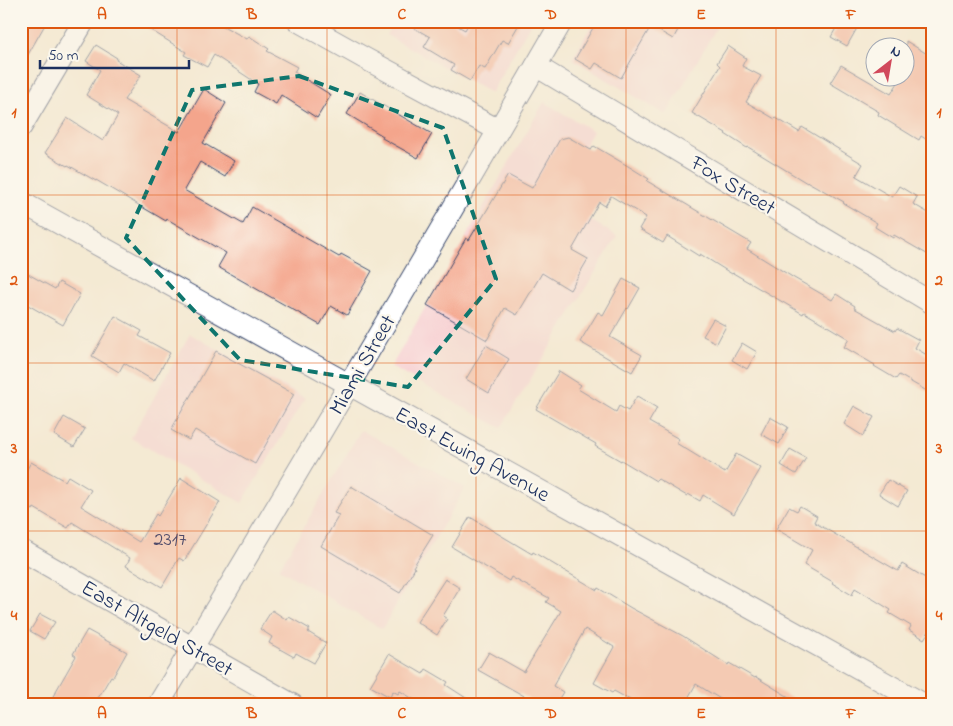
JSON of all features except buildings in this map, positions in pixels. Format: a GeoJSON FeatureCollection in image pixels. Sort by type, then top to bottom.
{"type":"FeatureCollection","features":[{"type":"Feature","properties":{"kind":"street"},"geometry":{"type":"LineString","coordinates":[[21,127],[84,21]]}},
{"type":"Feature","properties":{"kind":"street"},"geometry":{"type":"LineString","coordinates":[[298,21],[498,130]]}},
{"type":"Feature","properties":{"kind":"street","name":"Miami Street"},"geometry":{"type":"LineString","coordinates":[[158,705],[350,385],[562,21]]}},
{"type":"Feature","properties":{"kind":"street","name":"Fox Street"},"geometry":{"type":"LineString","coordinates":[[536,66],[932,303]]}},
{"type":"Feature","properties":{"kind":"street","name":"East Ewing Avenue"},"geometry":{"type":"LineString","coordinates":[[21,202],[925,705]]}},
{"type":"Feature","properties":{"kind":"street","name":"East Altgeld Street"},"geometry":{"type":"LineString","coordinates":[[21,550],[293,705]]}},
{"type":"Feature","properties":{"kind":"highlighted area"},"geometry":{"type":"Polygon","coordinates":[[[299,76],[443,128],[496,279],[408,387],[240,360],[126,238],[192,90],[299,76]]]}},
{"type":"Feature","properties":{"kind":"shaded area"},"geometry":{"type":"Polygon","coordinates":[[[394,21],[532,21],[491,93],[386,35],[394,21]]]}},
{"type":"Feature","properties":{"kind":"shaded area"},"geometry":{"type":"Polygon","coordinates":[[[594,21],[711,21],[718,25],[666,115],[572,59],[594,21]]]}},
{"type":"Feature","properties":{"kind":"shaded area"},"geometry":{"type":"Polygon","coordinates":[[[544,102],[593,131],[554,198],[617,236],[501,428],[391,367],[544,102]]]}},
{"type":"Feature","properties":{"kind":"shaded area"},"geometry":{"type":"Polygon","coordinates":[[[190,334],[305,398],[242,503],[131,438],[190,334]]]}},
{"type":"Feature","properties":{"kind":"shaded area"},"geometry":{"type":"Polygon","coordinates":[[[361,430],[465,488],[382,629],[279,569],[361,430]]]}}]}
